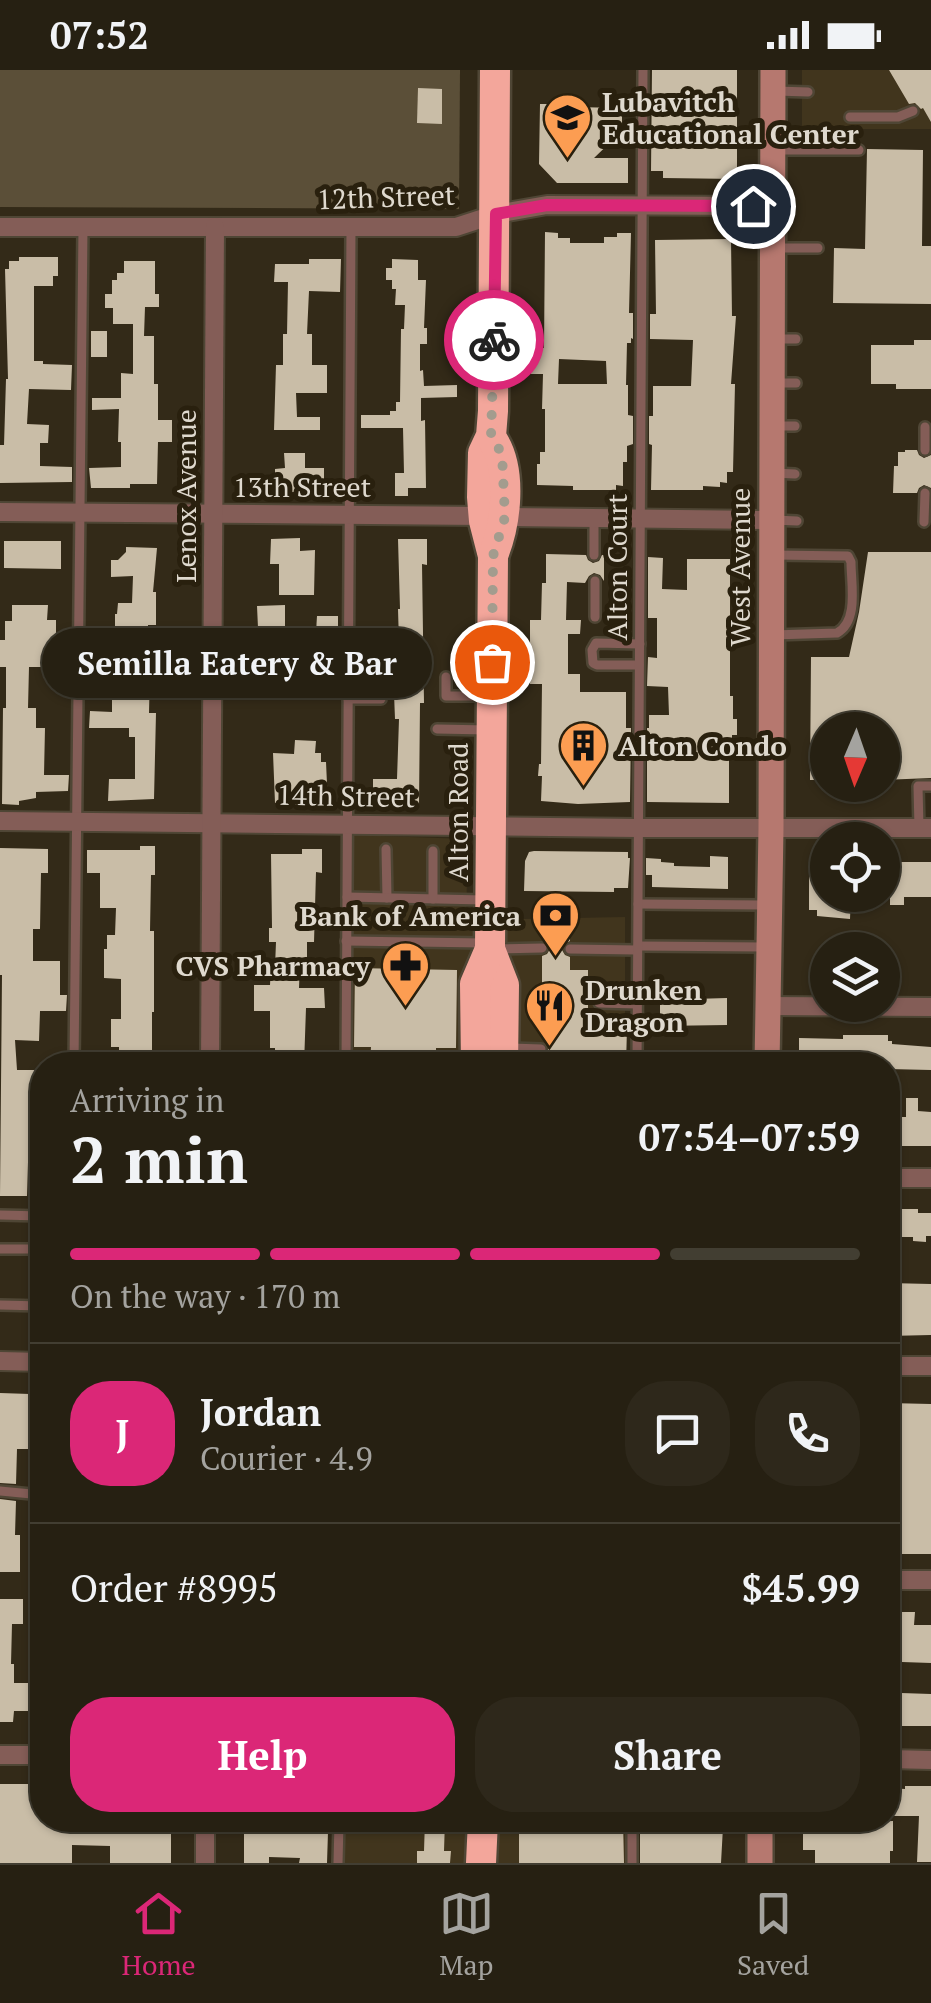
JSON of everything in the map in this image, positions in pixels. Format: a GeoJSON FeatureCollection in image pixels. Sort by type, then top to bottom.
{"type":"FeatureCollection","features":[{"type":"Feature","properties":{"kind":"highway","name":"Alton Road"},"geometry":{"type":"LineString","coordinates":[[495,70],[491,436],[483,453],[494,517],[490,946],[504,984],[499,1052]]}},
{"type":"Feature","properties":{"kind":"highway","name":"Alton Road"},"geometry":{"type":"LineString","coordinates":[[476,1052],[475,984],[490,946]]}},
{"type":"Feature","properties":{"kind":"highway"},"geometry":{"type":"LineString","coordinates":[[476,1006],[496,1052]]}},
{"type":"Feature","properties":{"kind":"highway"},"geometry":{"type":"LineString","coordinates":[[481,1863],[482,1832]]}},
{"type":"Feature","properties":{"kind":"street","name":"West Avenue"},"geometry":{"type":"LineString","coordinates":[[766,1052],[770,520],[783,473],[784,339],[772,248],[773,80]]}},
{"type":"Feature","properties":{"kind":"street","name":"12th Street"},"geometry":{"type":"LineString","coordinates":[[0,227],[456,227],[496,214],[547,205],[772,206]]}},
{"type":"Feature","properties":{"kind":"street","name":"Lenox Avenue"},"geometry":{"type":"LineString","coordinates":[[210,1052],[215,227]]}},
{"type":"Feature","properties":{"kind":"street","name":"13th Street"},"geometry":{"type":"LineString","coordinates":[[0,512],[770,520]]}},
{"type":"Feature","properties":{"kind":"street","name":"14th Street"},"geometry":{"type":"LineString","coordinates":[[0,821],[925,828]]}},
{"type":"Feature","properties":{"kind":"street"},"geometry":{"type":"LineString","coordinates":[[767,1006],[931,1007]]}},
{"type":"Feature","properties":{"kind":"street"},"geometry":{"type":"LineString","coordinates":[[900,1178],[931,1178]]}},
{"type":"Feature","properties":{"kind":"street"},"geometry":{"type":"LineString","coordinates":[[0,1361],[30,1362]]}},
{"type":"Feature","properties":{"kind":"street"},"geometry":{"type":"LineString","coordinates":[[900,1366],[931,1366]]}},
{"type":"Feature","properties":{"kind":"street"},"geometry":{"type":"LineString","coordinates":[[900,1580],[931,1580]]}},
{"type":"Feature","properties":{"kind":"street"},"geometry":{"type":"LineString","coordinates":[[0,1755],[30,1755]]}},
{"type":"Feature","properties":{"kind":"street"},"geometry":{"type":"LineString","coordinates":[[900,1760],[931,1760]]}},
{"type":"Feature","properties":{"kind":"street"},"geometry":{"type":"LineString","coordinates":[[205,1832],[205,1863]]}},
{"type":"Feature","properties":{"kind":"street"},"geometry":{"type":"LineString","coordinates":[[760,1832],[760,1863]]}},
{"type":"Feature","properties":{"kind":"lane","name":"Alton Court"},"geometry":{"type":"LineString","coordinates":[[637,1052],[643,70]]}},
{"type":"Feature","properties":{"kind":"lane"},"geometry":{"type":"LineString","coordinates":[[773,80],[808,92]]}},
{"type":"Feature","properties":{"kind":"lane"},"geometry":{"type":"LineString","coordinates":[[850,117],[898,118],[913,111]]}},
{"type":"Feature","properties":{"kind":"lane"},"geometry":{"type":"LineString","coordinates":[[773,150],[860,150]]}},
{"type":"Feature","properties":{"kind":"lane"},"geometry":{"type":"LineString","coordinates":[[74,1052],[83,227]]}},
{"type":"Feature","properties":{"kind":"lane"},"geometry":{"type":"LineString","coordinates":[[346,1052],[351,227]]}},
{"type":"Feature","properties":{"kind":"lane"},"geometry":{"type":"LineString","coordinates":[[772,248],[818,248]]}},
{"type":"Feature","properties":{"kind":"lane"},"geometry":{"type":"LineString","coordinates":[[925,427],[925,450]]}},
{"type":"Feature","properties":{"kind":"lane"},"geometry":{"type":"LineString","coordinates":[[924,522],[925,494]]}},
{"type":"Feature","properties":{"kind":"lane"},"geometry":{"type":"LineString","coordinates":[[594,517],[594,555]]}},
{"type":"Feature","properties":{"kind":"lane"},"geometry":{"type":"LineString","coordinates":[[770,520],[797,520]]}},
{"type":"Feature","properties":{"kind":"lane"},"geometry":{"type":"LineString","coordinates":[[770,555],[848,556],[851,614],[844,629],[836,633],[770,635]]}},
{"type":"Feature","properties":{"kind":"lane"},"geometry":{"type":"LineString","coordinates":[[594,617],[595,581]]}},
{"type":"Feature","properties":{"kind":"lane"},"geometry":{"type":"LineString","coordinates":[[639,666],[596,666],[592,650],[596,643],[640,644]]}},
{"type":"Feature","properties":{"kind":"lane"},"geometry":{"type":"LineString","coordinates":[[446,677],[446,696],[492,696]]}},
{"type":"Feature","properties":{"kind":"lane"},"geometry":{"type":"LineString","coordinates":[[348,699],[381,699]]}},
{"type":"Feature","properties":{"kind":"lane"},"geometry":{"type":"LineString","coordinates":[[437,729],[491,730]]}},
{"type":"Feature","properties":{"kind":"lane"},"geometry":{"type":"LineString","coordinates":[[925,828],[918,783],[931,786]]}},
{"type":"Feature","properties":{"kind":"lane"},"geometry":{"type":"LineString","coordinates":[[386,850],[386,898]]}},
{"type":"Feature","properties":{"kind":"lane"},"geometry":{"type":"LineString","coordinates":[[433,850],[433,899]]}},
{"type":"Feature","properties":{"kind":"lane"},"geometry":{"type":"LineString","coordinates":[[347,897],[490,900]]}},
{"type":"Feature","properties":{"kind":"lane"},"geometry":{"type":"LineString","coordinates":[[638,904],[769,905]]}},
{"type":"Feature","properties":{"kind":"lane"},"geometry":{"type":"LineString","coordinates":[[346,941],[542,948]]}},
{"type":"Feature","properties":{"kind":"lane"},"geometry":{"type":"LineString","coordinates":[[570,949],[768,947]]}},
{"type":"Feature","properties":{"kind":"lane"},"geometry":{"type":"LineString","coordinates":[[599,1003],[637,1004]]}},
{"type":"Feature","properties":{"kind":"lane"},"geometry":{"type":"LineString","coordinates":[[526,1052],[541,1048]]}},
{"type":"Feature","properties":{"kind":"lane"},"geometry":{"type":"LineString","coordinates":[[0,1215],[30,1216]]}},
{"type":"Feature","properties":{"kind":"lane"},"geometry":{"type":"LineString","coordinates":[[0,1249],[30,1250]]}},
{"type":"Feature","properties":{"kind":"lane"},"geometry":{"type":"LineString","coordinates":[[0,1305],[30,1306]]}},
{"type":"Feature","properties":{"kind":"lane"},"geometry":{"type":"LineString","coordinates":[[0,1491],[30,1494]]}},
{"type":"Feature","properties":{"kind":"lane"},"geometry":{"type":"LineString","coordinates":[[338,1863],[339,1832]]}},
{"type":"Feature","properties":{"kind":"lane"},"geometry":{"type":"LineString","coordinates":[[630,1832],[632,1863]]}},
{"type":"Feature","properties":{"kind":"shaded area"},"geometry":{"type":"Polygon","coordinates":[[[0,70],[460,70],[459,209],[0,207],[0,70]]]}},
{"type":"Feature","properties":{"kind":"shaded area"},"geometry":{"type":"Polygon","coordinates":[[[802,70],[931,70],[931,129],[802,129],[802,70]]]}},
{"type":"Feature","properties":{"kind":"shaded area"},"geometry":{"type":"Polygon","coordinates":[[[352,835],[468,839],[466,920],[625,917],[625,1052],[350,1052],[352,835]]]}},
{"type":"Feature","properties":{"kind":"shaded area"},"geometry":{"type":"Polygon","coordinates":[[[343,1832],[626,1832],[626,1863],[343,1863],[343,1832]]]}},
{"type":"Feature","properties":{"kind":"building"},"geometry":{"type":"Polygon","coordinates":[[[652,70],[737,70],[737,179],[663,178],[663,171],[651,171],[652,70]]]}},
{"type":"Feature","properties":{"kind":"building"},"geometry":{"type":"Polygon","coordinates":[[[889,70],[931,70],[931,122],[923,108],[909,104],[889,70]]]}},
{"type":"Feature","properties":{"kind":"building"},"geometry":{"type":"Polygon","coordinates":[[[418,88],[442,89],[442,124],[417,123],[418,88]]]}},
{"type":"Feature","properties":{"kind":"building"},"geometry":{"type":"Polygon","coordinates":[[[540,104],[622,108],[622,131],[594,158],[628,158],[628,183],[557,183],[539,164],[540,104]]]}},
{"type":"Feature","properties":{"kind":"building"},"geometry":{"type":"Polygon","coordinates":[[[867,149],[923,150],[922,246],[931,246],[931,304],[833,303],[834,248],[865,249],[867,149]]]}},
{"type":"Feature","properties":{"kind":"building"},"geometry":{"type":"Polygon","coordinates":[[[545,232],[570,238],[570,243],[604,243],[604,237],[631,233],[629,313],[633,313],[633,339],[627,343],[626,385],[628,415],[633,416],[633,444],[627,446],[627,462],[623,462],[623,486],[616,485],[616,490],[537,485],[537,464],[540,452],[545,452],[545,409],[543,374],[531,374],[531,347],[544,348],[545,232]],[[559,359],[558,384],[607,384],[606,361],[559,359]]]}},
{"type":"Feature","properties":{"kind":"building"},"geometry":{"type":"Polygon","coordinates":[[[731,239],[732,316],[736,316],[731,384],[735,384],[733,472],[727,472],[727,483],[720,482],[720,487],[651,490],[649,416],[653,416],[653,386],[691,386],[693,340],[650,339],[650,314],[656,314],[655,240],[731,239]]]}},
{"type":"Feature","properties":{"kind":"building"},"geometry":{"type":"Polygon","coordinates":[[[19,257],[58,257],[58,276],[53,276],[53,286],[34,286],[34,361],[72,365],[71,390],[29,389],[27,424],[49,425],[48,443],[40,443],[40,466],[72,467],[72,482],[0,483],[8,379],[5,269],[9,269],[9,261],[19,261],[19,257]]]}},
{"type":"Feature","properties":{"kind":"building"},"geometry":{"type":"Polygon","coordinates":[[[309,259],[341,259],[340,292],[309,291],[307,334],[312,334],[312,365],[327,365],[327,393],[296,393],[297,417],[320,417],[320,430],[274,430],[276,365],[283,365],[288,282],[274,282],[275,264],[309,264],[309,259]]]}},
{"type":"Feature","properties":{"kind":"building"},"geometry":{"type":"Polygon","coordinates":[[[392,259],[418,260],[418,280],[426,280],[427,344],[420,344],[424,386],[457,385],[457,397],[421,398],[426,488],[408,488],[408,496],[395,496],[395,473],[404,473],[403,428],[361,428],[361,415],[390,415],[390,411],[396,411],[396,402],[400,402],[405,305],[395,305],[396,289],[392,289],[392,280],[386,280],[386,268],[392,268],[392,259]]]}},
{"type":"Feature","properties":{"kind":"building"},"geometry":{"type":"Polygon","coordinates":[[[124,261],[155,261],[159,307],[145,307],[144,336],[154,336],[158,420],[172,420],[172,442],[158,442],[157,484],[91,488],[89,468],[121,467],[119,409],[92,410],[92,398],[121,398],[121,373],[133,374],[133,324],[113,324],[113,308],[105,308],[105,294],[112,294],[112,280],[117,280],[117,273],[124,273],[124,261]]]}},
{"type":"Feature","properties":{"kind":"building"},"geometry":{"type":"Polygon","coordinates":[[[91,331],[107,331],[107,357],[91,357],[91,331]]]}},
{"type":"Feature","properties":{"kind":"building"},"geometry":{"type":"Polygon","coordinates":[[[914,340],[931,340],[931,389],[871,384],[871,345],[914,345],[914,340]]]}},
{"type":"Feature","properties":{"kind":"building"},"geometry":{"type":"Polygon","coordinates":[[[917,450],[924,458],[931,455],[931,488],[924,485],[917,493],[893,493],[894,466],[898,466],[898,452],[917,450]]]}},
{"type":"Feature","properties":{"kind":"building"},"geometry":{"type":"Polygon","coordinates":[[[284,453],[305,453],[305,468],[324,468],[324,480],[341,480],[338,498],[324,498],[324,492],[275,492],[275,469],[285,468],[284,453]]]}},
{"type":"Feature","properties":{"kind":"building"},"geometry":{"type":"Polygon","coordinates":[[[300,538],[300,551],[315,550],[314,595],[279,595],[279,564],[270,564],[271,539],[300,538]]]}},
{"type":"Feature","properties":{"kind":"building"},"geometry":{"type":"Polygon","coordinates":[[[398,539],[427,539],[427,565],[422,564],[424,703],[420,703],[419,806],[373,806],[373,779],[397,779],[399,719],[395,719],[393,668],[359,666],[358,643],[399,643],[398,539]]]}},
{"type":"Feature","properties":{"kind":"building"},"geometry":{"type":"Polygon","coordinates":[[[4,541],[61,541],[61,569],[4,568],[4,541]]]}},
{"type":"Feature","properties":{"kind":"building"},"geometry":{"type":"Polygon","coordinates":[[[126,547],[157,548],[153,592],[156,625],[148,625],[148,648],[155,655],[154,668],[150,668],[149,713],[156,713],[154,799],[108,801],[109,779],[135,779],[135,737],[129,737],[129,728],[89,728],[90,711],[112,712],[112,674],[126,674],[127,633],[115,633],[115,614],[118,603],[132,603],[133,576],[111,577],[111,560],[118,560],[126,547]]]}},
{"type":"Feature","properties":{"kind":"building"},"geometry":{"type":"Polygon","coordinates":[[[868,552],[931,552],[931,778],[900,779],[900,712],[811,712],[811,657],[849,657],[868,552]]]}},
{"type":"Feature","properties":{"kind":"building"},"geometry":{"type":"Polygon","coordinates":[[[546,554],[586,555],[593,563],[604,555],[604,581],[594,573],[585,583],[567,582],[566,620],[581,620],[580,634],[568,634],[568,674],[580,674],[580,692],[626,692],[626,728],[631,728],[630,802],[541,801],[542,776],[538,776],[542,684],[530,684],[530,620],[541,620],[546,554]]]}},
{"type":"Feature","properties":{"kind":"building"},"geometry":{"type":"Polygon","coordinates":[[[648,557],[663,558],[662,589],[687,590],[687,559],[730,559],[730,696],[737,735],[732,735],[729,746],[729,803],[647,802],[649,715],[669,715],[668,687],[647,686],[648,657],[657,658],[657,618],[648,618],[648,557]]]}},
{"type":"Feature","properties":{"kind":"building"},"geometry":{"type":"Polygon","coordinates":[[[12,605],[48,605],[47,620],[56,620],[56,667],[29,667],[28,708],[36,708],[36,728],[45,728],[44,775],[69,775],[68,791],[36,792],[36,798],[19,801],[19,805],[2,804],[6,667],[0,667],[0,640],[5,640],[5,621],[12,621],[12,605]]]}},
{"type":"Feature","properties":{"kind":"building"},"geometry":{"type":"Polygon","coordinates":[[[285,605],[285,641],[293,641],[294,672],[307,673],[306,700],[271,699],[272,628],[258,628],[257,606],[285,605]]]}},
{"type":"Feature","properties":{"kind":"building"},"geometry":{"type":"Polygon","coordinates":[[[317,616],[338,616],[338,633],[316,633],[317,616]]]}},
{"type":"Feature","properties":{"kind":"building"},"geometry":{"type":"Polygon","coordinates":[[[295,740],[316,741],[315,753],[321,753],[321,762],[326,762],[328,806],[275,803],[273,753],[294,754],[295,740]]]}},
{"type":"Feature","properties":{"kind":"building"},"geometry":{"type":"Polygon","coordinates":[[[140,846],[155,846],[150,931],[154,931],[152,1052],[119,1052],[119,1047],[111,1047],[111,1019],[121,1019],[121,979],[104,978],[104,949],[107,935],[115,935],[116,908],[100,908],[100,873],[87,873],[87,850],[140,850],[140,846]]]}},
{"type":"Feature","properties":{"kind":"building"},"geometry":{"type":"Polygon","coordinates":[[[0,848],[48,849],[48,873],[41,873],[40,929],[33,929],[33,961],[60,961],[60,995],[67,995],[66,1011],[40,1011],[39,1041],[15,1040],[17,1070],[30,1070],[27,1196],[0,1196],[0,848]]]}},
{"type":"Feature","properties":{"kind":"building"},"geometry":{"type":"Polygon","coordinates":[[[302,849],[322,849],[322,873],[316,872],[314,942],[307,942],[307,961],[300,961],[299,988],[324,988],[325,1008],[306,1008],[304,1052],[275,1052],[275,1048],[270,1048],[270,1011],[254,1011],[254,985],[270,985],[271,966],[275,967],[276,942],[269,942],[271,854],[302,854],[302,849]]]}},
{"type":"Feature","properties":{"kind":"building"},"geometry":{"type":"Polygon","coordinates":[[[529,852],[628,852],[628,888],[614,888],[614,892],[524,891],[525,861],[529,852]]]}},
{"type":"Feature","properties":{"kind":"building"},"geometry":{"type":"Polygon","coordinates":[[[710,856],[728,857],[728,889],[652,887],[652,875],[646,875],[646,858],[661,859],[674,866],[710,867],[710,856]]]}},
{"type":"Feature","properties":{"kind":"building"},"geometry":{"type":"Polygon","coordinates":[[[900,862],[931,862],[931,897],[904,897],[904,905],[900,905],[900,862]]]}},
{"type":"Feature","properties":{"kind":"building"},"geometry":{"type":"Polygon","coordinates":[[[817,912],[850,912],[850,919],[817,916],[817,912]]]}},
{"type":"Feature","properties":{"kind":"building"},"geometry":{"type":"Polygon","coordinates":[[[542,928],[570,928],[570,941],[562,950],[570,957],[570,970],[588,970],[588,1027],[627,1028],[626,1052],[547,1052],[542,956],[550,949],[542,940],[542,928]]]}},
{"type":"Feature","properties":{"kind":"building","name":"CVS Pharmacy"},"geometry":{"type":"Polygon","coordinates":[[[355,968],[457,970],[456,1048],[436,1048],[436,1052],[371,1052],[371,1047],[354,1047],[355,968]]]}},
{"type":"Feature","properties":{"kind":"building"},"geometry":{"type":"Polygon","coordinates":[[[727,998],[727,1025],[660,1026],[660,1000],[727,998]]]}},
{"type":"Feature","properties":{"kind":"building"},"geometry":{"type":"Polygon","coordinates":[[[843,1035],[888,1035],[892,1044],[931,1047],[931,1070],[900,1069],[900,1052],[799,1052],[799,1038],[843,1039],[843,1035]]]}},
{"type":"Feature","properties":{"kind":"building"},"geometry":{"type":"Polygon","coordinates":[[[906,1098],[918,1098],[918,1111],[931,1112],[931,1146],[900,1146],[900,1117],[906,1117],[906,1098]]]}},
{"type":"Feature","properties":{"kind":"building"},"geometry":{"type":"Polygon","coordinates":[[[900,1209],[931,1213],[931,1236],[926,1236],[926,1242],[913,1241],[913,1237],[900,1237],[900,1209]]]}},
{"type":"Feature","properties":{"kind":"building"},"geometry":{"type":"Polygon","coordinates":[[[900,1283],[931,1284],[931,1335],[900,1336],[900,1283]]]}},
{"type":"Feature","properties":{"kind":"building"},"geometry":{"type":"Polygon","coordinates":[[[0,1393],[30,1394],[29,1449],[17,1449],[16,1484],[0,1483],[0,1393]]]}},
{"type":"Feature","properties":{"kind":"building"},"geometry":{"type":"Polygon","coordinates":[[[900,1403],[931,1404],[931,1554],[900,1554],[900,1403]]]}},
{"type":"Feature","properties":{"kind":"building"},"geometry":{"type":"Polygon","coordinates":[[[0,1499],[16,1501],[20,1572],[0,1572],[0,1499]]]}},
{"type":"Feature","properties":{"kind":"building"},"geometry":{"type":"Polygon","coordinates":[[[0,1599],[23,1599],[23,1624],[12,1624],[11,1664],[14,1683],[30,1683],[30,1711],[14,1711],[13,1722],[0,1722],[0,1599]]]}},
{"type":"Feature","properties":{"kind":"building"},"geometry":{"type":"Polygon","coordinates":[[[900,1612],[915,1612],[914,1625],[931,1625],[931,1663],[902,1662],[901,1693],[931,1694],[931,1726],[900,1726],[900,1612]]]}},
{"type":"Feature","properties":{"kind":"building"},"geometry":{"type":"Polygon","coordinates":[[[0,1784],[30,1784],[30,1832],[171,1832],[171,1863],[110,1863],[110,1846],[72,1845],[72,1863],[0,1863],[0,1784]]]}},
{"type":"Feature","properties":{"kind":"building"},"geometry":{"type":"Polygon","coordinates":[[[931,1786],[931,1862],[917,1862],[919,1816],[900,1816],[900,1789],[931,1786]]]}},
{"type":"Feature","properties":{"kind":"building"},"geometry":{"type":"Polygon","coordinates":[[[328,1832],[327,1863],[269,1857],[269,1863],[244,1863],[244,1834],[328,1832]]]}},
{"type":"Feature","properties":{"kind":"building"},"geometry":{"type":"Polygon","coordinates":[[[425,1832],[445,1832],[444,1851],[451,1851],[450,1863],[417,1863],[417,1851],[424,1851],[425,1832]]]}},
{"type":"Feature","properties":{"kind":"building"},"geometry":{"type":"Polygon","coordinates":[[[519,1832],[623,1832],[624,1863],[519,1863],[519,1832]]]}},
{"type":"Feature","properties":{"kind":"building"},"geometry":{"type":"Polygon","coordinates":[[[640,1832],[723,1832],[721,1863],[640,1863],[640,1832]]]}},
{"type":"Feature","properties":{"kind":"building"},"geometry":{"type":"Polygon","coordinates":[[[803,1832],[893,1832],[890,1863],[815,1863],[815,1850],[803,1850],[803,1832]]]}},
{"type":"Feature","properties":{"kind":"way so far"},"geometry":{"type":"LineString","coordinates":[[492,662],[493,556],[505,517],[502,454],[491,436],[494,340]]}},
{"type":"Feature","properties":{"kind":"place","name":"Lubavitch Educational Center"},"geometry":{"type":"Point","coordinates":[567,160]}},
{"type":"Feature","properties":{"kind":"place","name":"Semilla Eatery & Bar"},"geometry":{"type":"Point","coordinates":[492,662]}},
{"type":"Feature","properties":{"kind":"place","name":"Alton Condo"},"geometry":{"type":"Point","coordinates":[583,788]}},
{"type":"Feature","properties":{"kind":"place","name":"Bank of America"},"geometry":{"type":"Point","coordinates":[556,958]}},
{"type":"Feature","properties":{"kind":"place","name":"CVS Pharmacy"},"geometry":{"type":"Point","coordinates":[405,1008]}},
{"type":"Feature","properties":{"kind":"place","name":"Drunken Dragon"},"geometry":{"type":"Point","coordinates":[550,1048]}},
{"type":"Feature","properties":{"kind":"route"},"geometry":{"type":"LineString","coordinates":[[494,340],[496,214],[547,205],[753,206]]}}]}
